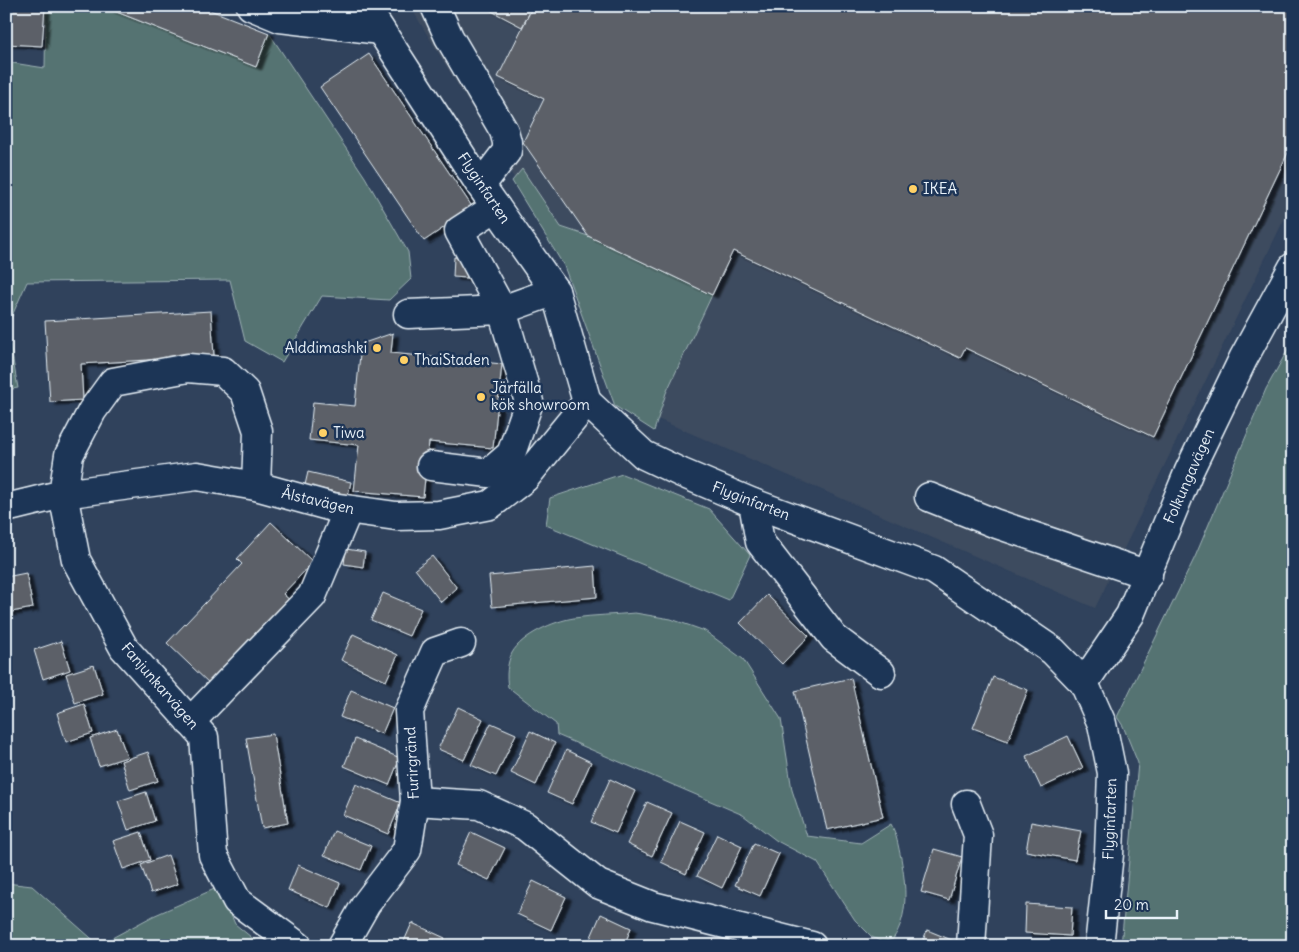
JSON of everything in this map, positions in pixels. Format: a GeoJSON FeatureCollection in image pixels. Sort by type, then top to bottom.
{"type":"FeatureCollection","features":[{"type":"Feature","properties":{"kind":"street"},"geometry":{"type":"LineString","coordinates":[[251,6],[280,18],[380,30]]}},
{"type":"Feature","properties":{"kind":"street","name":"Flyginfarten"},"geometry":{"type":"LineString","coordinates":[[365,6],[488,196],[555,291],[587,402],[644,455],[753,503],[934,570],[1053,651],[1084,683],[1102,724],[1112,773],[1109,854],[1099,946]]}},
{"type":"Feature","properties":{"kind":"street"},"geometry":{"type":"LineString","coordinates":[[431,466],[489,472],[510,454],[529,402],[502,310],[459,231],[488,196],[507,150],[507,142],[504,131],[449,37],[435,6]]}},
{"type":"Feature","properties":{"kind":"street","name":"Folkungavägen"},"geometry":{"type":"LineString","coordinates":[[1084,683],[1130,615],[1189,471],[1243,359],[1293,267]]}},
{"type":"Feature","properties":{"kind":"street"},"geometry":{"type":"LineString","coordinates":[[408,314],[502,310],[555,291]]}},
{"type":"Feature","properties":{"kind":"street","name":"Fanjunkarvägen"},"geometry":{"type":"LineString","coordinates":[[256,486],[258,430],[245,392],[223,371],[188,368],[113,382],[92,411],[69,456],[63,494],[76,560],[124,648],[204,737],[213,855],[237,902],[298,946]]}},
{"type":"Feature","properties":{"kind":"street","name":"Ålstavägen"},"geometry":{"type":"LineString","coordinates":[[6,508],[63,494],[197,476],[256,486],[348,510],[396,516],[439,515],[490,505],[525,478],[587,402]]}},
{"type":"Feature","properties":{"kind":"street"},"geometry":{"type":"LineString","coordinates":[[928,497],[994,523],[1148,575]]}},
{"type":"Feature","properties":{"kind":"street"},"geometry":{"type":"LineString","coordinates":[[753,503],[760,542],[834,638],[881,673]]}},
{"type":"Feature","properties":{"kind":"street"},"geometry":{"type":"LineString","coordinates":[[190,722],[312,596],[348,510]]}},
{"type":"Feature","properties":{"kind":"street","name":"Furirgränd"},"geometry":{"type":"LineString","coordinates":[[342,946],[366,904],[407,850],[415,800],[409,711],[435,652],[461,642]]}},
{"type":"Feature","properties":{"kind":"street"},"geometry":{"type":"LineString","coordinates":[[415,800],[479,805],[525,826],[598,884],[653,906],[812,946]]}},
{"type":"Feature","properties":{"kind":"street"},"geometry":{"type":"LineString","coordinates":[[966,804],[978,835],[971,946]]}},
{"type":"Feature","properties":{"kind":"shaded area","name":"IKEA"},"geometry":{"type":"Polygon","coordinates":[[[410,6],[1293,6],[1293,201],[1095,608],[637,410],[562,257],[410,6]]]}},
{"type":"Feature","properties":{"kind":"green space"},"geometry":{"type":"Polygon","coordinates":[[[46,6],[110,6],[109,9],[255,66],[269,33],[365,177],[408,252],[411,279],[389,300],[322,296],[282,362],[245,341],[230,280],[27,282],[7,327],[18,388],[6,390],[6,62],[45,68],[46,6]]]}},
{"type":"Feature","properties":{"kind":"green space"},"geometry":{"type":"Polygon","coordinates":[[[522,169],[561,227],[588,236],[712,295],[666,393],[654,431],[615,406],[564,266],[512,181],[522,169]]]}},
{"type":"Feature","properties":{"kind":"green space"},"geometry":{"type":"Polygon","coordinates":[[[1293,340],[1293,946],[1121,946],[1138,763],[1123,726],[1117,717],[1195,557],[1266,389],[1293,340]]]}},
{"type":"Feature","properties":{"kind":"green space"},"geometry":{"type":"Polygon","coordinates":[[[622,474],[709,509],[750,555],[729,600],[546,525],[550,498],[622,474]]]}},
{"type":"Feature","properties":{"kind":"green space"},"geometry":{"type":"Polygon","coordinates":[[[635,613],[671,619],[705,631],[743,659],[781,719],[792,790],[807,836],[861,843],[891,824],[901,858],[905,890],[902,920],[893,939],[882,942],[872,937],[855,920],[817,862],[777,841],[743,815],[557,735],[556,724],[508,687],[507,670],[512,653],[523,640],[539,630],[574,618],[635,613]]]}},
{"type":"Feature","properties":{"kind":"green space"},"geometry":{"type":"Polygon","coordinates":[[[6,883],[32,886],[99,945],[153,916],[219,887],[235,924],[262,946],[6,946],[6,883]]]}},
{"type":"Feature","properties":{"kind":"building"},"geometry":{"type":"Polygon","coordinates":[[[6,6],[45,7],[42,46],[6,44],[6,6]]]}},
{"type":"Feature","properties":{"kind":"building"},"geometry":{"type":"Polygon","coordinates":[[[110,6],[200,6],[269,33],[256,67],[109,9],[110,6]]]}},
{"type":"Feature","properties":{"kind":"building"},"geometry":{"type":"Polygon","coordinates":[[[482,6],[533,6],[522,27],[482,6]]]}},
{"type":"Feature","properties":{"kind":"building","name":"IKEA"},"geometry":{"type":"Polygon","coordinates":[[[533,6],[1293,6],[1293,142],[1153,437],[965,348],[960,358],[733,251],[712,295],[588,236],[523,142],[544,99],[498,77],[533,6]]]}},
{"type":"Feature","properties":{"kind":"building"},"geometry":{"type":"Polygon","coordinates":[[[369,54],[473,208],[424,241],[320,87],[369,54]]]}},
{"type":"Feature","properties":{"kind":"building"},"geometry":{"type":"Polygon","coordinates":[[[454,257],[469,258],[467,278],[453,277],[454,257]]]}},
{"type":"Feature","properties":{"kind":"building"},"geometry":{"type":"Polygon","coordinates":[[[211,311],[214,356],[81,364],[83,400],[50,402],[45,321],[211,311]]]}},
{"type":"Feature","properties":{"kind":"building"},"geometry":{"type":"Polygon","coordinates":[[[393,333],[391,353],[502,364],[493,448],[429,442],[423,497],[354,491],[359,445],[309,440],[313,402],[355,406],[361,344],[393,333]]]}},
{"type":"Feature","properties":{"kind":"building"},"geometry":{"type":"Polygon","coordinates":[[[308,472],[351,482],[348,495],[305,485],[308,472]]]}},
{"type":"Feature","properties":{"kind":"building"},"geometry":{"type":"Polygon","coordinates":[[[271,522],[313,562],[283,594],[293,603],[212,686],[167,643],[242,564],[237,559],[271,522]]]}},
{"type":"Feature","properties":{"kind":"building"},"geometry":{"type":"Polygon","coordinates":[[[346,549],[365,552],[363,567],[344,564],[346,549]]]}},
{"type":"Feature","properties":{"kind":"building"},"geometry":{"type":"Polygon","coordinates":[[[432,556],[457,588],[441,602],[415,569],[432,556]]]}},
{"type":"Feature","properties":{"kind":"building"},"geometry":{"type":"Polygon","coordinates":[[[595,566],[597,597],[492,607],[489,576],[595,566]]]}},
{"type":"Feature","properties":{"kind":"building"},"geometry":{"type":"Polygon","coordinates":[[[26,573],[33,608],[6,613],[6,577],[26,573]]]}},
{"type":"Feature","properties":{"kind":"building"},"geometry":{"type":"Polygon","coordinates":[[[383,593],[421,609],[409,636],[371,620],[383,593]]]}},
{"type":"Feature","properties":{"kind":"building"},"geometry":{"type":"Polygon","coordinates":[[[767,595],[809,636],[782,664],[740,623],[767,595]]]}},
{"type":"Feature","properties":{"kind":"building"},"geometry":{"type":"Polygon","coordinates":[[[353,634],[398,655],[386,681],[341,660],[353,634]]]}},
{"type":"Feature","properties":{"kind":"building"},"geometry":{"type":"Polygon","coordinates":[[[61,641],[70,670],[43,679],[34,650],[61,641]]]}},
{"type":"Feature","properties":{"kind":"building"},"geometry":{"type":"Polygon","coordinates":[[[94,665],[103,694],[75,703],[66,674],[94,665]]]}},
{"type":"Feature","properties":{"kind":"building"},"geometry":{"type":"Polygon","coordinates":[[[993,677],[1028,690],[1008,741],[973,728],[993,677]]]}},
{"type":"Feature","properties":{"kind":"building"},"geometry":{"type":"Polygon","coordinates":[[[851,678],[883,817],[827,830],[795,691],[851,678]]]}},
{"type":"Feature","properties":{"kind":"building"},"geometry":{"type":"Polygon","coordinates":[[[351,690],[393,708],[382,734],[340,717],[351,690]]]}},
{"type":"Feature","properties":{"kind":"building"},"geometry":{"type":"Polygon","coordinates":[[[84,704],[93,733],[66,742],[57,713],[84,704]]]}},
{"type":"Feature","properties":{"kind":"building"},"geometry":{"type":"Polygon","coordinates":[[[458,707],[483,719],[464,760],[438,749],[458,707]]]}},
{"type":"Feature","properties":{"kind":"building"},"geometry":{"type":"Polygon","coordinates":[[[491,723],[516,734],[496,776],[471,765],[491,723]]]}},
{"type":"Feature","properties":{"kind":"building"},"geometry":{"type":"Polygon","coordinates":[[[117,729],[127,757],[99,766],[90,738],[117,729]]]}},
{"type":"Feature","properties":{"kind":"building"},"geometry":{"type":"Polygon","coordinates":[[[530,731],[555,743],[536,785],[511,773],[530,731]]]}},
{"type":"Feature","properties":{"kind":"building"},"geometry":{"type":"Polygon","coordinates":[[[273,734],[288,823],[262,828],[246,738],[273,734]]]}},
{"type":"Feature","properties":{"kind":"building"},"geometry":{"type":"Polygon","coordinates":[[[1068,736],[1083,768],[1041,788],[1026,756],[1068,736]]]}},
{"type":"Feature","properties":{"kind":"building"},"geometry":{"type":"Polygon","coordinates":[[[355,739],[400,758],[389,785],[344,766],[355,739]]]}},
{"type":"Feature","properties":{"kind":"building"},"geometry":{"type":"Polygon","coordinates":[[[566,750],[591,762],[572,804],[547,793],[566,750]]]}},
{"type":"Feature","properties":{"kind":"building"},"geometry":{"type":"Polygon","coordinates":[[[148,752],[158,781],[130,790],[121,761],[148,752]]]}},
{"type":"Feature","properties":{"kind":"building"},"geometry":{"type":"Polygon","coordinates":[[[610,779],[635,791],[616,833],[591,822],[610,779]]]}},
{"type":"Feature","properties":{"kind":"building"},"geometry":{"type":"Polygon","coordinates":[[[356,784],[401,803],[388,834],[343,815],[356,784]]]}},
{"type":"Feature","properties":{"kind":"building"},"geometry":{"type":"Polygon","coordinates":[[[146,792],[155,821],[128,830],[118,801],[146,792]]]}},
{"type":"Feature","properties":{"kind":"building"},"geometry":{"type":"Polygon","coordinates":[[[647,802],[672,813],[652,856],[627,844],[647,802]]]}},
{"type":"Feature","properties":{"kind":"building"},"geometry":{"type":"Polygon","coordinates":[[[680,821],[705,832],[686,874],[661,862],[680,821]]]}},
{"type":"Feature","properties":{"kind":"building"},"geometry":{"type":"Polygon","coordinates":[[[1031,822],[1081,831],[1075,860],[1026,851],[1031,822]]]}},
{"type":"Feature","properties":{"kind":"building"},"geometry":{"type":"Polygon","coordinates":[[[334,831],[371,846],[361,870],[324,855],[334,831]]]}},
{"type":"Feature","properties":{"kind":"building"},"geometry":{"type":"Polygon","coordinates":[[[141,832],[150,860],[123,869],[113,841],[141,832]]]}},
{"type":"Feature","properties":{"kind":"building"},"geometry":{"type":"Polygon","coordinates":[[[471,832],[505,848],[489,880],[456,865],[471,832]]]}},
{"type":"Feature","properties":{"kind":"building"},"geometry":{"type":"Polygon","coordinates":[[[717,834],[742,846],[722,888],[697,876],[717,834]]]}},
{"type":"Feature","properties":{"kind":"building"},"geometry":{"type":"Polygon","coordinates":[[[754,843],[779,854],[760,896],[735,885],[754,843]]]}},
{"type":"Feature","properties":{"kind":"building"},"geometry":{"type":"Polygon","coordinates":[[[934,849],[962,857],[949,900],[921,892],[934,849]]]}},
{"type":"Feature","properties":{"kind":"building"},"geometry":{"type":"Polygon","coordinates":[[[168,855],[178,884],[151,893],[141,865],[168,855]]]}},
{"type":"Feature","properties":{"kind":"building"},"geometry":{"type":"Polygon","coordinates":[[[298,865],[340,883],[330,908],[288,890],[298,865]]]}},
{"type":"Feature","properties":{"kind":"building"},"geometry":{"type":"Polygon","coordinates":[[[533,881],[566,897],[551,930],[517,914],[533,881]]]}},
{"type":"Feature","properties":{"kind":"building"},"geometry":{"type":"Polygon","coordinates":[[[1026,904],[1072,907],[1070,936],[1025,933],[1026,904]]]}},
{"type":"Feature","properties":{"kind":"building"},"geometry":{"type":"Polygon","coordinates":[[[601,914],[631,928],[624,946],[587,946],[601,914]]]}},
{"type":"Feature","properties":{"kind":"building"},"geometry":{"type":"Polygon","coordinates":[[[412,923],[445,938],[442,946],[402,946],[412,923]]]}},
{"type":"Feature","properties":{"kind":"building"},"geometry":{"type":"Polygon","coordinates":[[[927,930],[954,941],[952,946],[921,946],[927,930]]]}},
{"type":"Feature","properties":{"kind":"building"},"geometry":{"type":"Polygon","coordinates":[[[655,942],[665,946],[653,946],[655,942]]]}},
{"type":"Feature","properties":{"kind":"place","name":"IKEA"},"geometry":{"type":"Point","coordinates":[913,189]}},
{"type":"Feature","properties":{"kind":"place","name":"Alddimashki"},"geometry":{"type":"Point","coordinates":[377,348]}},
{"type":"Feature","properties":{"kind":"place","name":"ThaiStaden"},"geometry":{"type":"Point","coordinates":[404,360]}},
{"type":"Feature","properties":{"kind":"place","name":"Järfälla kök showroom"},"geometry":{"type":"Point","coordinates":[481,397]}},
{"type":"Feature","properties":{"kind":"place","name":"Tiwa"},"geometry":{"type":"Point","coordinates":[323,433]}}]}
